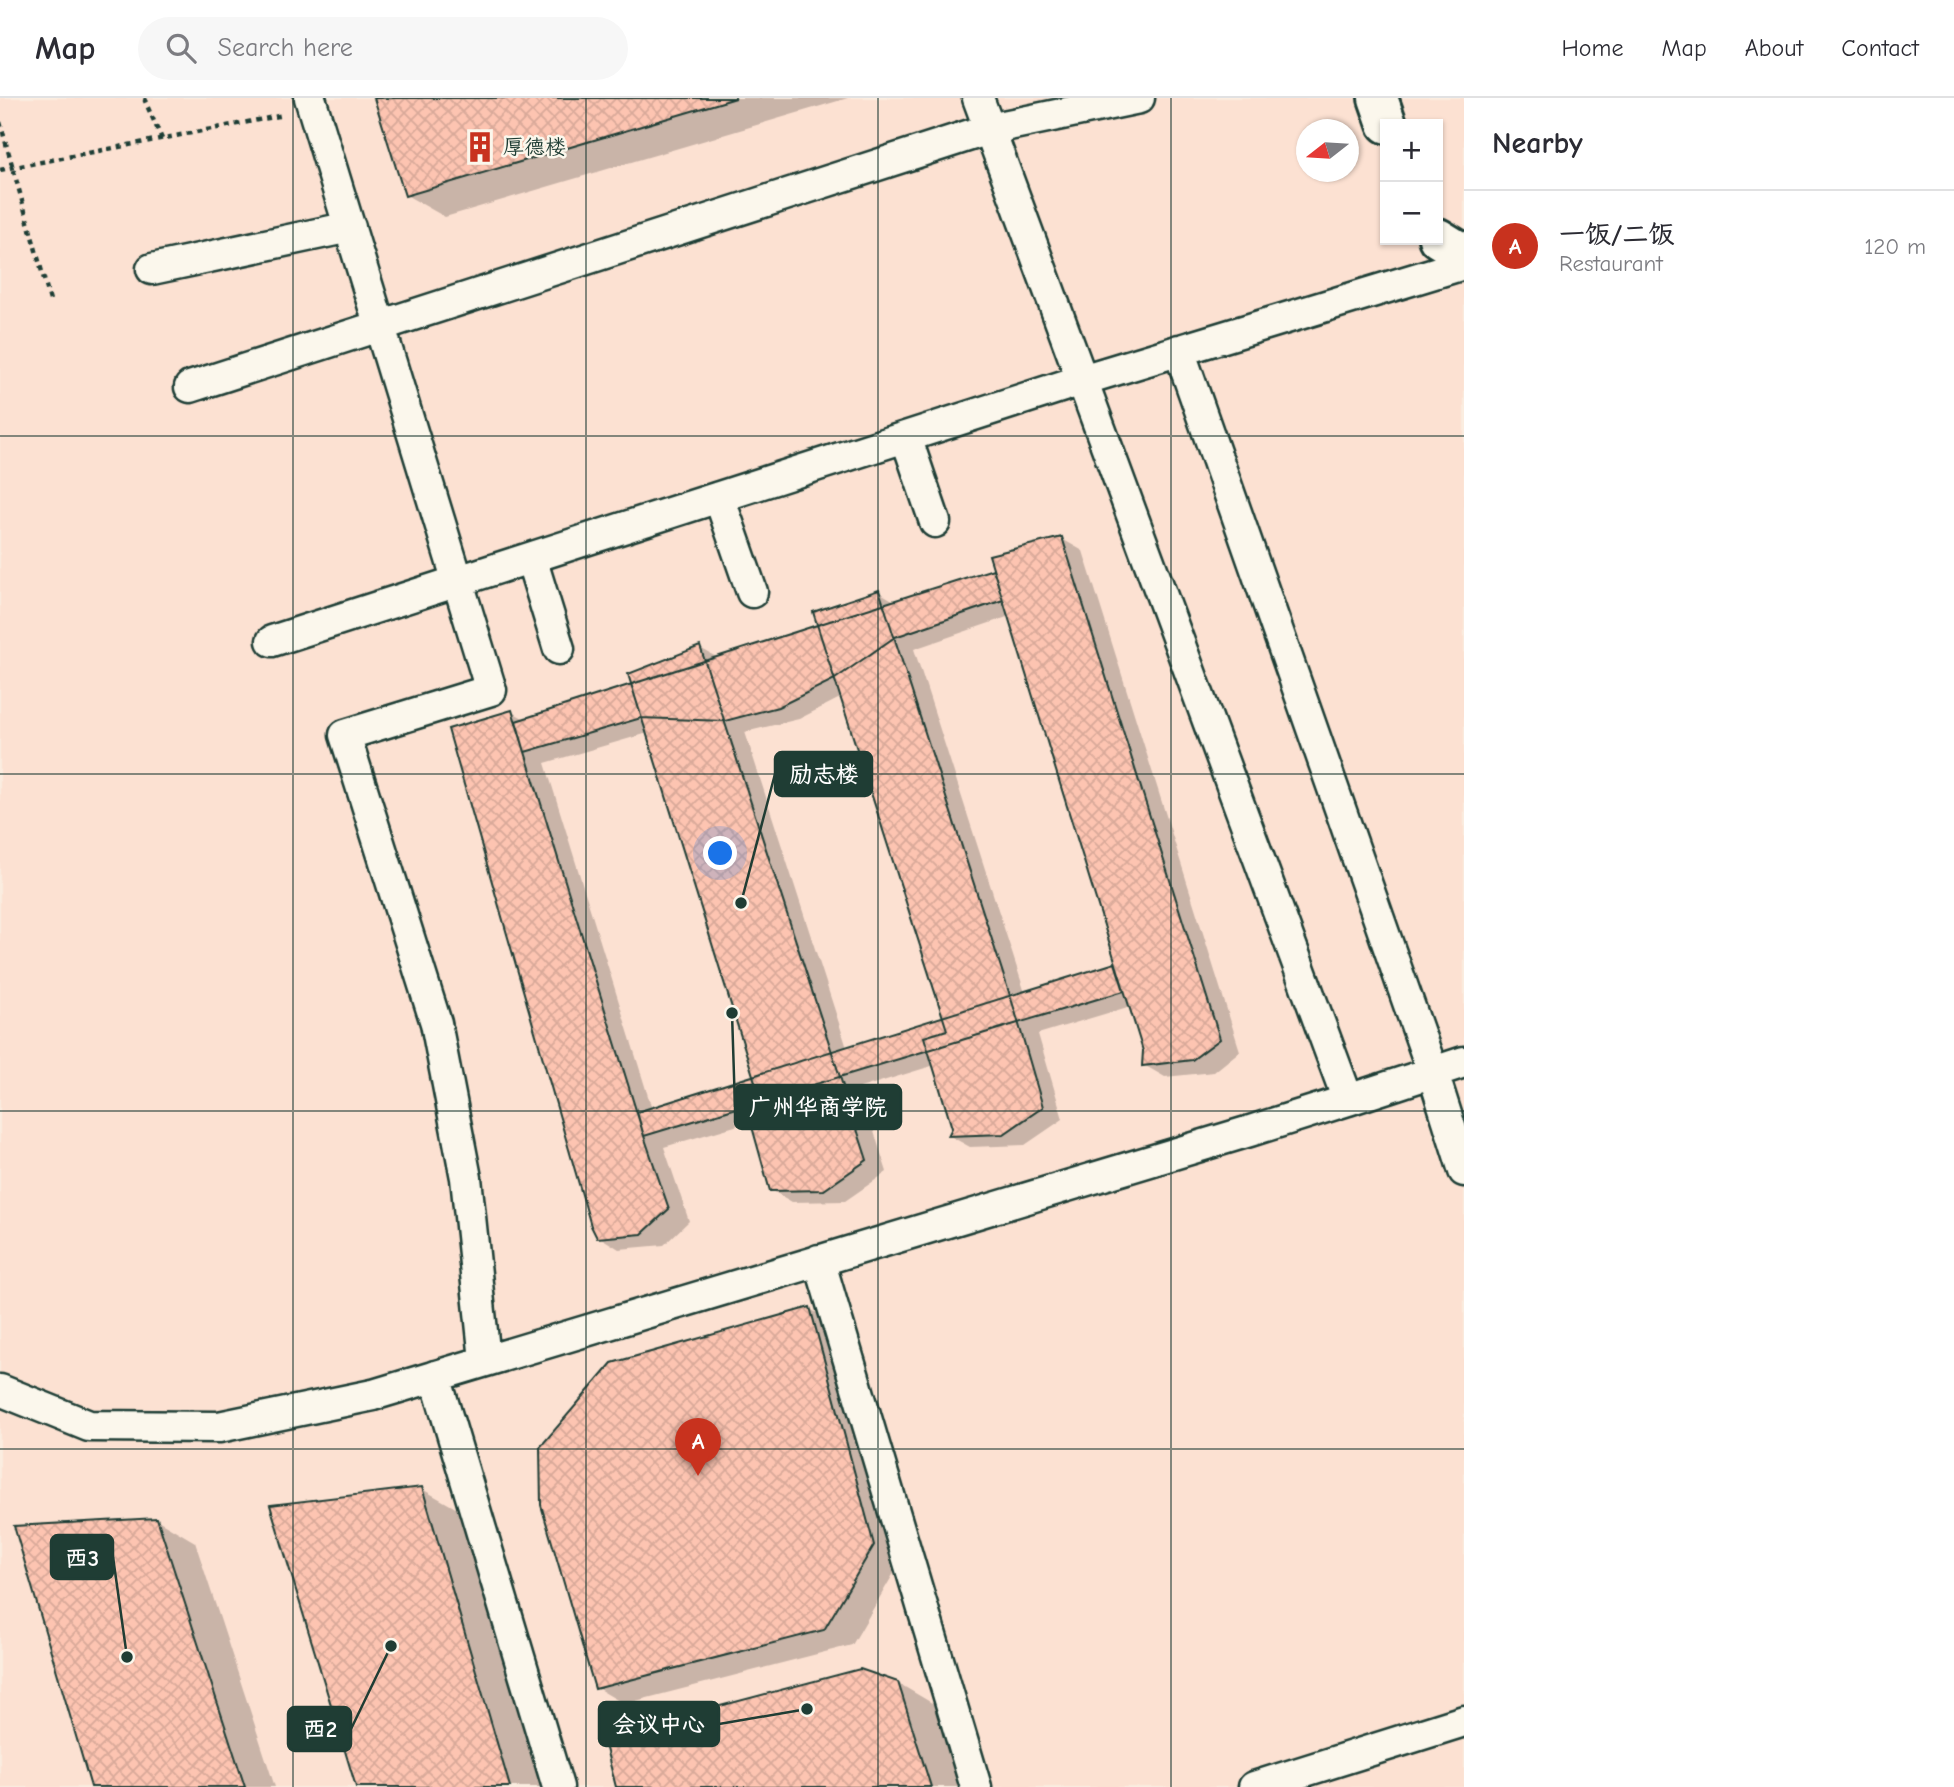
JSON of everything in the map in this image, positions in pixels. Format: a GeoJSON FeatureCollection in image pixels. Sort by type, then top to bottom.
{"type":"FeatureCollection","features":[{"type":"Feature","properties":{"kind":"street"},"geometry":{"type":"LineString","coordinates":[[978,98],[1348,1100]]}},
{"type":"Feature","properties":{"kind":"street"},"geometry":{"type":"LineString","coordinates":[[190,387],[989,129],[1089,103],[1139,98]]}},
{"type":"Feature","properties":{"kind":"street"},"geometry":{"type":"LineString","coordinates":[[1378,98],[1385,119]]}},
{"type":"Feature","properties":{"kind":"street"},"geometry":{"type":"LineString","coordinates":[[312,104],[491,690],[345,735],[436,1023],[466,1178],[485,1360]]}},
{"type":"Feature","properties":{"kind":"street"},"geometry":{"type":"LineString","coordinates":[[152,269],[350,227]]}},
{"type":"Feature","properties":{"kind":"street"},"geometry":{"type":"LineString","coordinates":[[1443,241],[1464,254]]}},
{"type":"Feature","properties":{"kind":"street"},"geometry":{"type":"LineString","coordinates":[[272,640],[1082,380],[1464,264]]}},
{"type":"Feature","properties":{"kind":"street"},"geometry":{"type":"LineString","coordinates":[[1179,350],[1433,1073],[1464,1171]]}},
{"type":"Feature","properties":{"kind":"street"},"geometry":{"type":"LineString","coordinates":[[906,437],[935,522]]}},
{"type":"Feature","properties":{"kind":"street"},"geometry":{"type":"LineString","coordinates":[[719,497],[752,592]]}},
{"type":"Feature","properties":{"kind":"street"},"geometry":{"type":"LineString","coordinates":[[531,558],[559,649]]}},
{"type":"Feature","properties":{"kind":"street"},"geometry":{"type":"LineString","coordinates":[[0,1390],[89,1426],[219,1427],[373,1395],[1250,1131],[1464,1062]]}},
{"type":"Feature","properties":{"kind":"street"},"geometry":{"type":"LineString","coordinates":[[819,1260],[976,1787]]}},
{"type":"Feature","properties":{"kind":"street"},"geometry":{"type":"LineString","coordinates":[[435,1376],[558,1787]]}},
{"type":"Feature","properties":{"kind":"street"},"geometry":{"type":"LineString","coordinates":[[1254,1787],[1464,1721]]}},
{"type":"Feature","properties":{"kind":"path"},"geometry":{"type":"LineString","coordinates":[[146,98],[162,139]]}},
{"type":"Feature","properties":{"kind":"path"},"geometry":{"type":"LineString","coordinates":[[0,170],[162,139],[312,104]]}},
{"type":"Feature","properties":{"kind":"path"},"geometry":{"type":"LineString","coordinates":[[0,122],[51,304]]}},
{"type":"Feature","properties":{"kind":"shaded area"},"geometry":{"type":"Polygon","coordinates":[[[0,98],[1464,98],[1464,1787],[0,1787],[0,98]]]}},
{"type":"Feature","properties":{"kind":"building","name":"厚德楼"},"geometry":{"type":"Polygon","coordinates":[[[374,98],[736,98],[405,196],[374,98]]]}},
{"type":"Feature","properties":{"kind":"building"},"geometry":{"type":"Polygon","coordinates":[[[1062,537],[1220,1039],[1192,1060],[1142,1066],[1143,1051],[989,555],[1062,537]]]}},
{"type":"Feature","properties":{"kind":"building"},"geometry":{"type":"Polygon","coordinates":[[[993,569],[1003,600],[895,637],[835,679],[778,707],[725,721],[641,718],[525,752],[516,721],[993,569]]]}},
{"type":"Feature","properties":{"kind":"building"},"geometry":{"type":"Polygon","coordinates":[[[879,590],[1015,1011],[1043,1107],[1004,1134],[948,1136],[952,1128],[924,1037],[947,1030],[813,612],[879,590]]]}},
{"type":"Feature","properties":{"kind":"building"},"geometry":{"type":"Polygon","coordinates":[[[700,646],[867,1160],[824,1190],[770,1191],[744,1098],[756,1085],[628,674],[700,646]]]}},
{"type":"Feature","properties":{"kind":"building"},"geometry":{"type":"Polygon","coordinates":[[[512,710],[669,1209],[642,1234],[597,1238],[591,1226],[448,729],[512,710]]]}},
{"type":"Feature","properties":{"kind":"building"},"geometry":{"type":"Polygon","coordinates":[[[1115,963],[1124,991],[644,1136],[637,1112],[1115,963]]]}},
{"type":"Feature","properties":{"kind":"building"},"geometry":{"type":"Polygon","coordinates":[[[810,1307],[874,1545],[824,1630],[595,1689],[541,1505],[540,1447],[612,1363],[810,1307]]]}},
{"type":"Feature","properties":{"kind":"building"},"geometry":{"type":"Polygon","coordinates":[[[422,1487],[510,1787],[356,1787],[270,1505],[422,1487]]]}},
{"type":"Feature","properties":{"kind":"building"},"geometry":{"type":"Polygon","coordinates":[[[157,1518],[245,1787],[91,1787],[14,1526],[157,1518]]]}},
{"type":"Feature","properties":{"kind":"building"},"geometry":{"type":"Polygon","coordinates":[[[860,1669],[898,1682],[931,1787],[616,1787],[603,1737],[860,1669]]]}},
{"type":"Feature","properties":{"kind":"place","name":"厚德楼"},"geometry":{"type":"Point","coordinates":[480,147]}},
{"type":"Feature","properties":{"kind":"place","name":"励志楼"},"geometry":{"type":"Point","coordinates":[741,903]}},
{"type":"Feature","properties":{"kind":"place","name":"广州华商学院"},"geometry":{"type":"Point","coordinates":[732,1013]}},
{"type":"Feature","properties":{"kind":"place","name":"一饭/二饭"},"geometry":{"type":"Point","coordinates":[698,1476]}},
{"type":"Feature","properties":{"kind":"place","name":"西2"},"geometry":{"type":"Point","coordinates":[391,1646]}},
{"type":"Feature","properties":{"kind":"place","name":"西3"},"geometry":{"type":"Point","coordinates":[127,1657]}},
{"type":"Feature","properties":{"kind":"place","name":"会议中心"},"geometry":{"type":"Point","coordinates":[807,1709]}}]}
